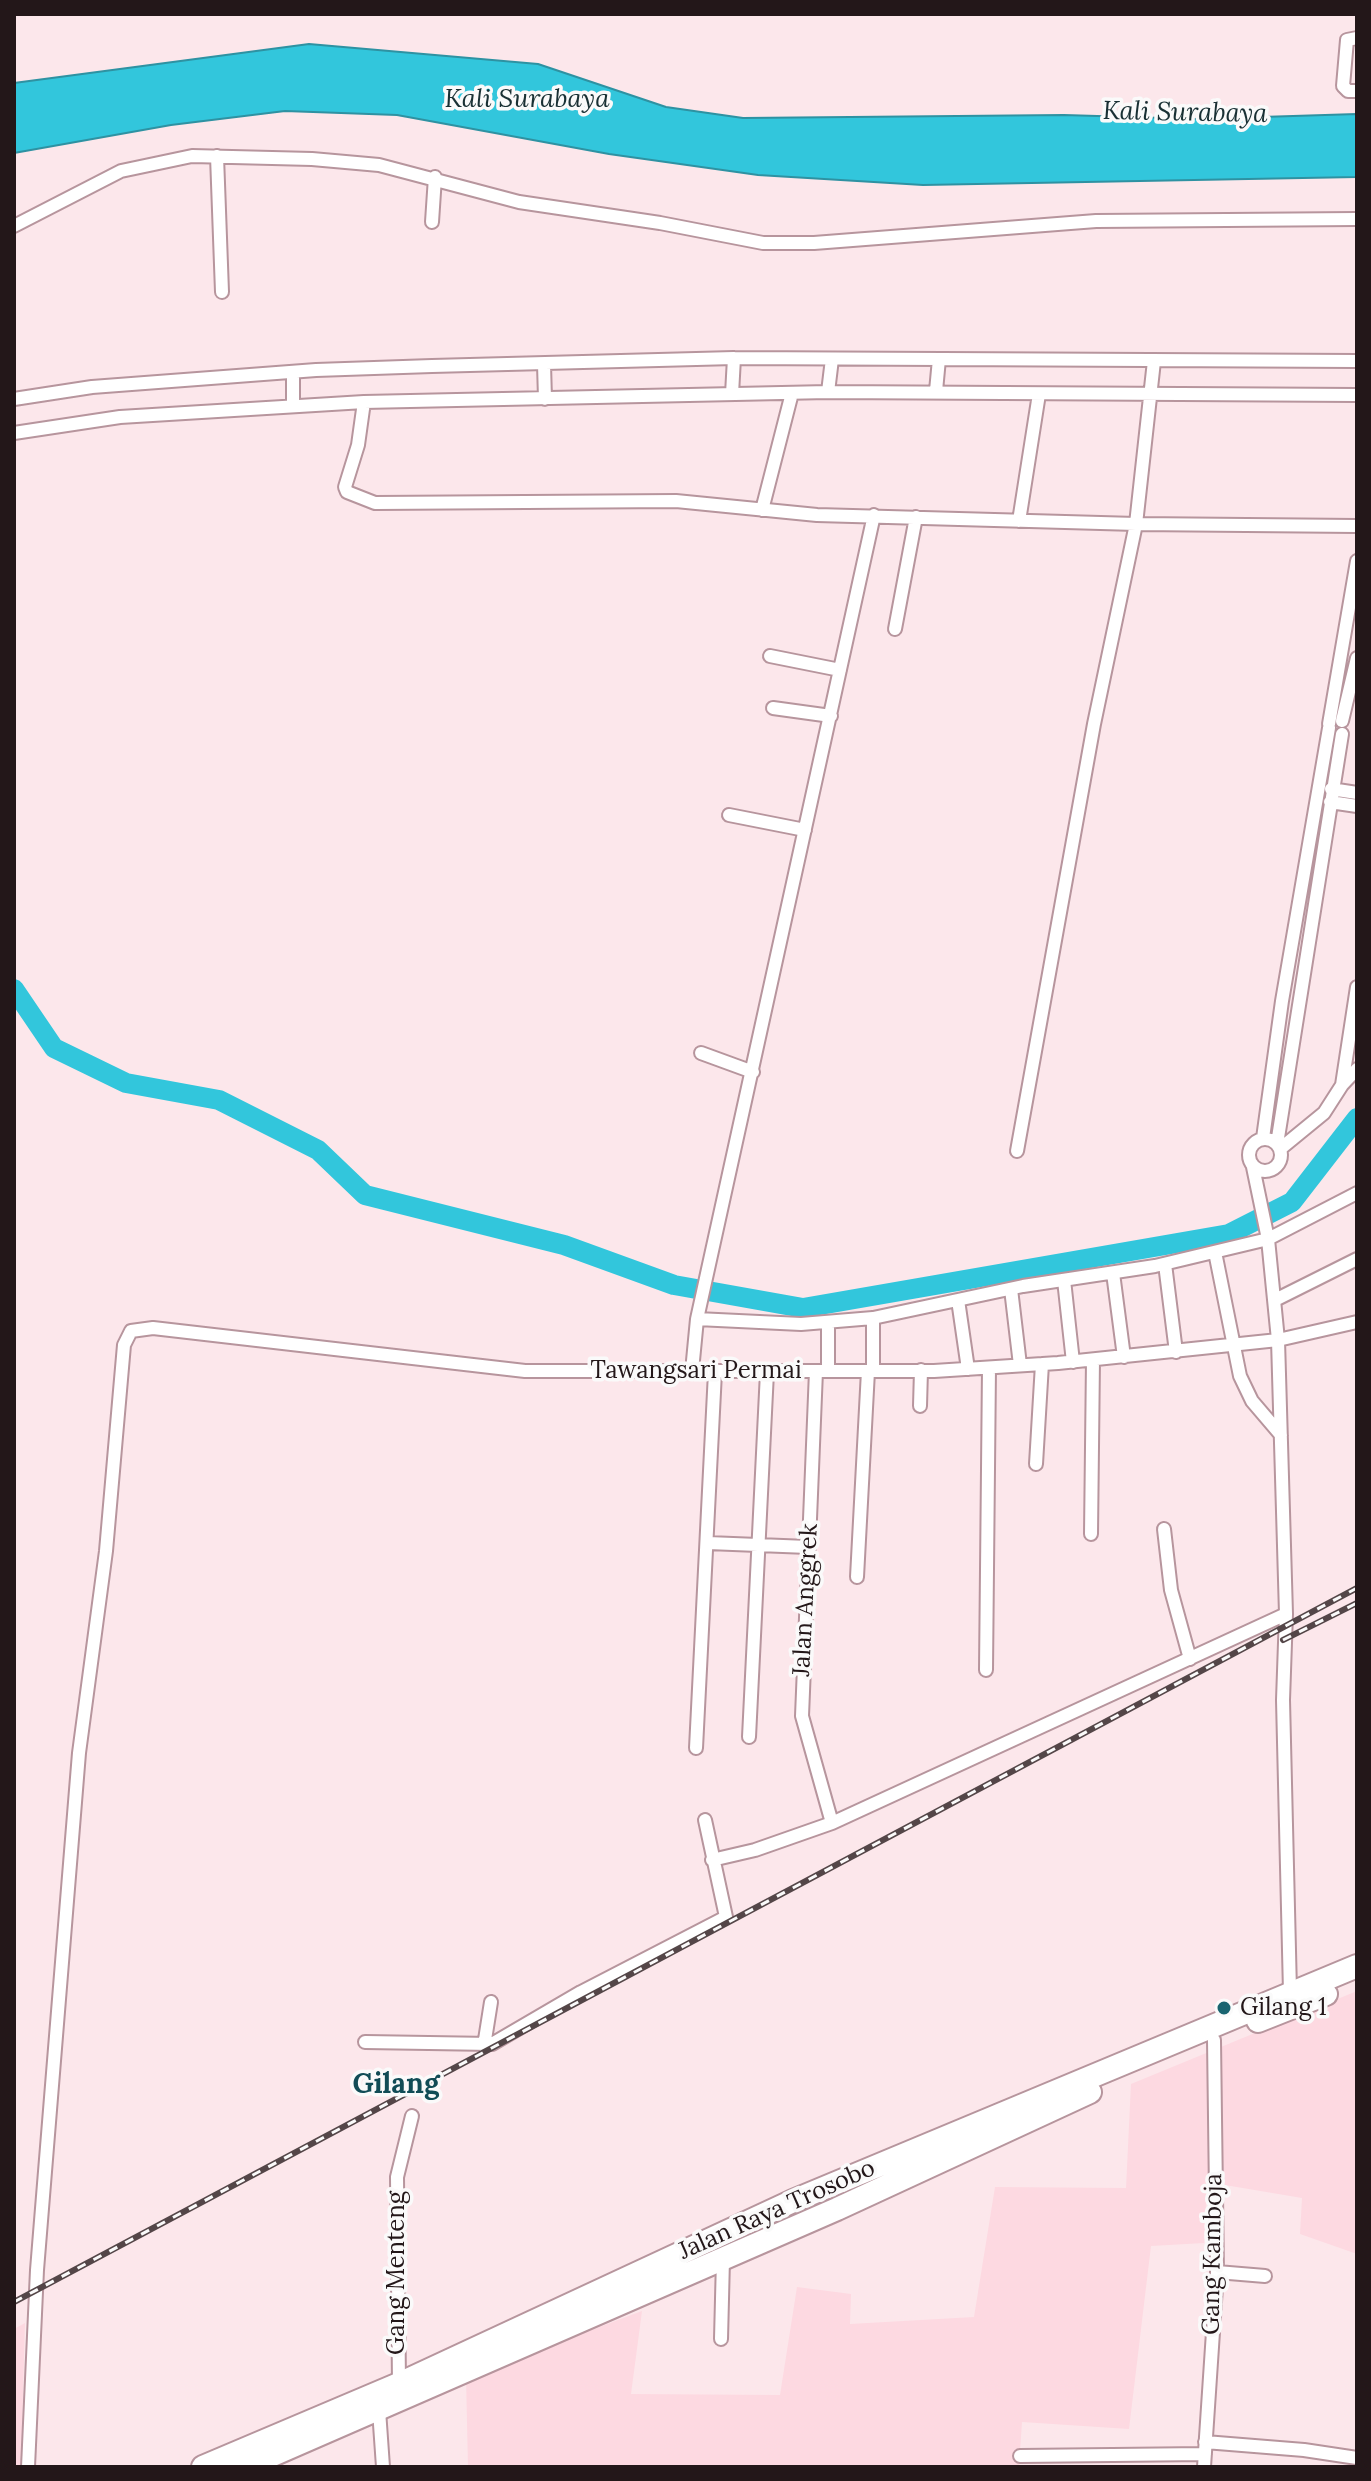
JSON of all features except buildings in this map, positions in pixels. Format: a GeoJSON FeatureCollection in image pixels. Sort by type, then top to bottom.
{"type":"FeatureCollection","features":[{"type":"Feature","properties":{"kind":"highway","name":"Jalan Raya Trosobo"},"geometry":{"type":"LineString","coordinates":[[203,2467],[399,2384],[775,2210],[1357,1966]]}},
{"type":"Feature","properties":{"kind":"highway","name":"Jalan Raya Trosobo"},"geometry":{"type":"LineString","coordinates":[[245,2467],[723,2259],[1025,2121],[1357,1982]]}},
{"type":"Feature","properties":{"kind":"highway"},"geometry":{"type":"LineString","coordinates":[[775,2210],[788,2230]]}},
{"type":"Feature","properties":{"kind":"highway"},"geometry":{"type":"LineString","coordinates":[[750,2222],[760,2232],[761,2242]]}},
{"type":"Feature","properties":{"kind":"street"},"geometry":{"type":"LineString","coordinates":[[1357,38],[1347,40],[1343,86],[1348,91],[1357,91]]}},
{"type":"Feature","properties":{"kind":"street"},"geometry":{"type":"LineString","coordinates":[[14,226],[121,171],[176,156],[364,163],[435,177],[519,202],[784,244],[1096,221],[1357,219]]}},
{"type":"Feature","properties":{"kind":"street"},"geometry":{"type":"LineString","coordinates":[[217,156],[222,292]]}},
{"type":"Feature","properties":{"kind":"street"},"geometry":{"type":"LineString","coordinates":[[432,222],[435,177]]}},
{"type":"Feature","properties":{"kind":"street"},"geometry":{"type":"LineString","coordinates":[[732,391],[733,360]]}},
{"type":"Feature","properties":{"kind":"street"},"geometry":{"type":"LineString","coordinates":[[14,399],[92,387],[293,374],[733,360],[1357,361]]}},
{"type":"Feature","properties":{"kind":"street"},"geometry":{"type":"LineString","coordinates":[[829,389],[832,360]]}},
{"type":"Feature","properties":{"kind":"street"},"geometry":{"type":"LineString","coordinates":[[936,389],[938,361]]}},
{"type":"Feature","properties":{"kind":"street"},"geometry":{"type":"LineString","coordinates":[[1017,1151],[1094,724],[1136,524],[1154,363]]}},
{"type":"Feature","properties":{"kind":"street"},"geometry":{"type":"LineString","coordinates":[[544,366],[545,396]]}},
{"type":"Feature","properties":{"kind":"street"},"geometry":{"type":"LineString","coordinates":[[293,374],[293,402]]}},
{"type":"Feature","properties":{"kind":"street"},"geometry":{"type":"LineString","coordinates":[[14,433],[120,417],[293,402],[732,391],[792,393],[829,389],[936,389],[1039,394],[1357,395]]}},
{"type":"Feature","properties":{"kind":"street"},"geometry":{"type":"LineString","coordinates":[[762,510],[792,393]]}},
{"type":"Feature","properties":{"kind":"street"},"geometry":{"type":"LineString","coordinates":[[1019,521],[1039,394]]}},
{"type":"Feature","properties":{"kind":"street"},"geometry":{"type":"LineString","coordinates":[[364,402],[358,445],[345,487],[347,492],[375,503],[676,501],[762,510],[1019,521],[1357,526]]}},
{"type":"Feature","properties":{"kind":"street"},"geometry":{"type":"LineString","coordinates":[[692,1371],[697,1315],[874,515]]}},
{"type":"Feature","properties":{"kind":"street"},"geometry":{"type":"LineString","coordinates":[[895,629],[916,517]]}},
{"type":"Feature","properties":{"kind":"street"},"geometry":{"type":"LineString","coordinates":[[1290,1992],[1283,1700],[1286,1614],[1278,1340],[1267,1235],[1249,1149],[1263,1138],[1304,870],[1329,726],[1350,630],[1357,561]]}},
{"type":"Feature","properties":{"kind":"street"},"geometry":{"type":"LineString","coordinates":[[770,656],[840,670]]}},
{"type":"Feature","properties":{"kind":"street"},"geometry":{"type":"LineString","coordinates":[[1259,1195],[1279,1162],[1278,1146],[1297,1004],[1330,795],[1347,729],[1357,658]]}},
{"type":"Feature","properties":{"kind":"street"},"geometry":{"type":"LineString","coordinates":[[773,708],[831,716]]}},
{"type":"Feature","properties":{"kind":"street"},"geometry":{"type":"LineString","coordinates":[[1329,726],[1332,720],[1347,729]]}},
{"type":"Feature","properties":{"kind":"street"},"geometry":{"type":"LineString","coordinates":[[1330,795],[1357,793]]}},
{"type":"Feature","properties":{"kind":"street"},"geometry":{"type":"LineString","coordinates":[[1330,795],[1357,806]]}},
{"type":"Feature","properties":{"kind":"street"},"geometry":{"type":"LineString","coordinates":[[729,815],[805,830]]}},
{"type":"Feature","properties":{"kind":"street"},"geometry":{"type":"LineString","coordinates":[[1304,870],[1318,871]]}},
{"type":"Feature","properties":{"kind":"street"},"geometry":{"type":"LineString","coordinates":[[1342,1085],[1357,987]]}},
{"type":"Feature","properties":{"kind":"street"},"geometry":{"type":"LineString","coordinates":[[1282,1001],[1297,1004]]}},
{"type":"Feature","properties":{"kind":"street"},"geometry":{"type":"LineString","coordinates":[[701,1053],[753,1072]]}},
{"type":"Feature","properties":{"kind":"street"},"geometry":{"type":"LineString","coordinates":[[1278,1146],[1324,1113],[1342,1085],[1357,1069]]}},
{"type":"Feature","properties":{"kind":"street"},"geometry":{"type":"LineString","coordinates":[[1263,1138],[1278,1146]]}},
{"type":"Feature","properties":{"kind":"street"},"geometry":{"type":"LineString","coordinates":[[1253,1167],[1261,1171],[1275,1167]]}},
{"type":"Feature","properties":{"kind":"street"},"geometry":{"type":"LineString","coordinates":[[697,1315],[828,1322],[873,1318],[1215,1252],[1267,1235],[1357,1193]]}},
{"type":"Feature","properties":{"kind":"street"},"geometry":{"type":"LineString","coordinates":[[1215,1252],[1233,1346],[1248,1393],[1281,1435]]}},
{"type":"Feature","properties":{"kind":"street"},"geometry":{"type":"LineString","coordinates":[[1275,1300],[1357,1259]]}},
{"type":"Feature","properties":{"kind":"street"},"geometry":{"type":"LineString","coordinates":[[1165,1264],[1176,1352]]}},
{"type":"Feature","properties":{"kind":"street"},"geometry":{"type":"LineString","coordinates":[[1113,1273],[1124,1357]]}},
{"type":"Feature","properties":{"kind":"street"},"geometry":{"type":"LineString","coordinates":[[1064,1280],[1073,1362]]}},
{"type":"Feature","properties":{"kind":"street"},"geometry":{"type":"LineString","coordinates":[[1011,1289],[1020,1365]]}},
{"type":"Feature","properties":{"kind":"street"},"geometry":{"type":"LineString","coordinates":[[958,1300],[968,1369]]}},
{"type":"Feature","properties":{"kind":"street"},"geometry":{"type":"LineString","coordinates":[[857,1577],[873,1318]]}},
{"type":"Feature","properties":{"kind":"street","name":"Jalan Anggrek"},"geometry":{"type":"LineString","coordinates":[[828,1322],[808,1547],[802,1716],[832,1823]]}},
{"type":"Feature","properties":{"kind":"street","name":"Tawangsari Permai"},"geometry":{"type":"LineString","coordinates":[[28,2467],[37,2270],[79,1753],[106,1551],[124,1345],[131,1331],[153,1328],[525,1371],[767,1372],[968,1369],[1073,1362],[1278,1340],[1357,1322]]}},
{"type":"Feature","properties":{"kind":"street"},"geometry":{"type":"LineString","coordinates":[[1091,1534],[1093,1360]]}},
{"type":"Feature","properties":{"kind":"street"},"geometry":{"type":"LineString","coordinates":[[1036,1464],[1042,1364]]}},
{"type":"Feature","properties":{"kind":"street"},"geometry":{"type":"LineString","coordinates":[[986,1670],[989,1368]]}},
{"type":"Feature","properties":{"kind":"street"},"geometry":{"type":"LineString","coordinates":[[920,1406],[921,1370]]}},
{"type":"Feature","properties":{"kind":"street"},"geometry":{"type":"LineString","coordinates":[[696,1748],[715,1372]]}},
{"type":"Feature","properties":{"kind":"street"},"geometry":{"type":"LineString","coordinates":[[749,1737],[767,1372]]}},
{"type":"Feature","properties":{"kind":"street"},"geometry":{"type":"LineString","coordinates":[[1164,1529],[1171,1590],[1190,1659]]}},
{"type":"Feature","properties":{"kind":"street"},"geometry":{"type":"LineString","coordinates":[[708,1543],[808,1547]]}},
{"type":"Feature","properties":{"kind":"street"},"geometry":{"type":"LineString","coordinates":[[712,1860],[755,1850],[832,1823],[1286,1614]]}},
{"type":"Feature","properties":{"kind":"street"},"geometry":{"type":"LineString","coordinates":[[365,2042],[484,2046],[726,1917],[728,1911],[712,1860],[705,1820]]}},
{"type":"Feature","properties":{"kind":"street"},"geometry":{"type":"LineString","coordinates":[[484,2046],[491,2002]]}},
{"type":"Feature","properties":{"kind":"street","name":"Gang Kamboja"},"geometry":{"type":"LineString","coordinates":[[1205,2454],[1217,2272],[1214,2040]]}},
{"type":"Feature","properties":{"kind":"street","name":"Gang Menteng"},"geometry":{"type":"LineString","coordinates":[[399,2384],[397,2177],[412,2116]]}},
{"type":"Feature","properties":{"kind":"street"},"geometry":{"type":"LineString","coordinates":[[721,2339],[723,2259]]}},
{"type":"Feature","properties":{"kind":"street"},"geometry":{"type":"LineString","coordinates":[[1217,2272],[1265,2276]]}},
{"type":"Feature","properties":{"kind":"street"},"geometry":{"type":"LineString","coordinates":[[379,2410],[383,2467]]}},
{"type":"Feature","properties":{"kind":"street"},"geometry":{"type":"LineString","coordinates":[[1020,2456],[1304,2450],[1357,2458]]}},
{"type":"Feature","properties":{"kind":"shaded area"},"geometry":{"type":"Polygon","coordinates":[[[1357,1991],[1357,2254],[1300,2234],[1302,2198],[1207,2182],[1204,2243],[1151,2246],[1129,2429],[1022,2422],[1019,2467],[468,2467],[466,2377],[642,2311],[631,2394],[780,2395],[797,2287],[851,2294],[850,2324],[974,2317],[995,2187],[1126,2188],[1131,2084],[1357,1991]]]}},
{"type":"Feature","properties":{"kind":"shaded area"},"geometry":{"type":"Polygon","coordinates":[[[25,2323],[21,2467],[14,2467],[14,2329],[25,2323]]]}},
{"type":"Feature","properties":{"kind":"water","name":"Kali Surabaya"},"geometry":{"type":"Polygon","coordinates":[[[309,44],[538,64],[666,107],[743,118],[1064,115],[1197,119],[1357,114],[1357,177],[923,185],[758,175],[609,154],[397,115],[285,111],[171,125],[14,153],[14,83],[309,44]]]}},
{"type":"Feature","properties":{"kind":"waterway"},"geometry":{"type":"LineString","coordinates":[[14,989],[54,1048],[126,1083],[219,1100],[318,1150],[365,1195],[564,1245],[674,1285],[803,1308],[1229,1234],[1292,1202],[1357,1118]]}},
{"type":"Feature","properties":{"kind":"railway"},"geometry":{"type":"LineString","coordinates":[[14,2302],[1357,1588]]}},
{"type":"Feature","properties":{"kind":"railway"},"geometry":{"type":"LineString","coordinates":[[1283,1640],[1357,1603]]}},
{"type":"Feature","properties":{"kind":"place","name":"Gilang 1"},"geometry":{"type":"Point","coordinates":[1224,2008]}},
{"type":"Feature","properties":{"kind":"district","name":"Gilang"},"geometry":{"type":"Point","coordinates":[396,2085]}}]}
